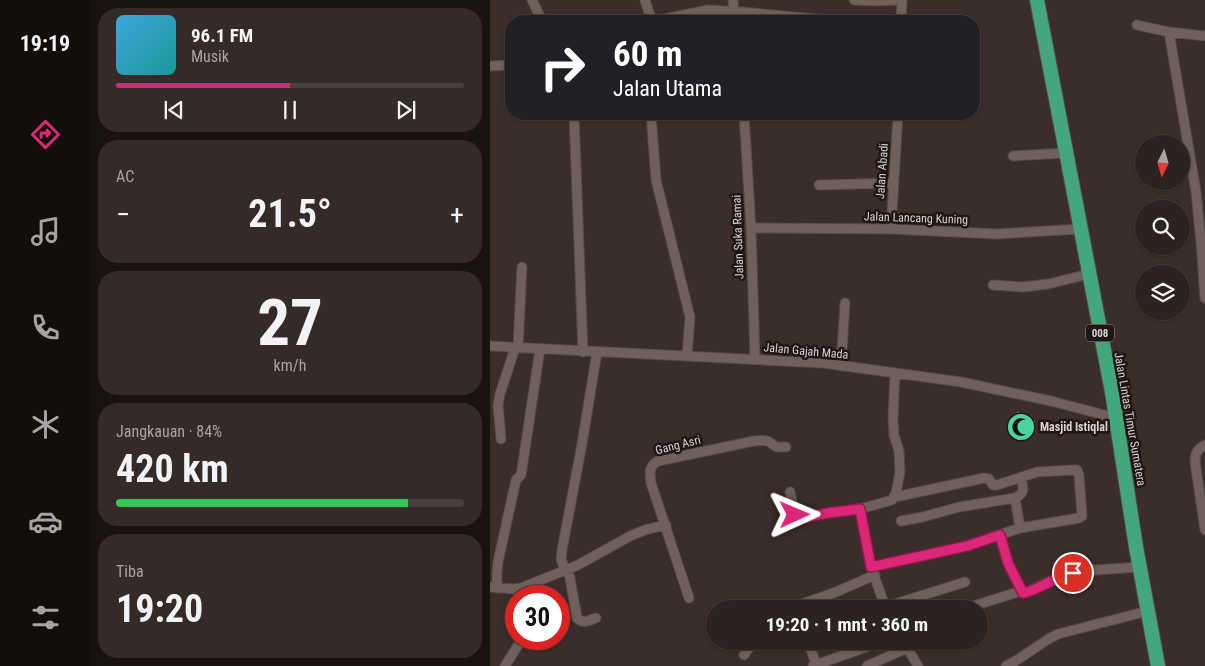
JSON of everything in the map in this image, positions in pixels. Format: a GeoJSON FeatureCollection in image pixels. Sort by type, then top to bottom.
{"type":"FeatureCollection","features":[{"type":"Feature","properties":{"kind":"highway","name":"Jalan Lintas Timur Sumatera"},"geometry":{"type":"LineString","coordinates":[[1037,0],[1116,418],[1158,666]]}},
{"type":"Feature","properties":{"kind":"street"},"geometry":{"type":"LineString","coordinates":[[532,0],[539,15]]}},
{"type":"Feature","properties":{"kind":"street"},"geometry":{"type":"LineString","coordinates":[[645,0],[650,15]]}},
{"type":"Feature","properties":{"kind":"street"},"geometry":{"type":"LineString","coordinates":[[733,15],[734,0]]}},
{"type":"Feature","properties":{"kind":"street"},"geometry":{"type":"LineString","coordinates":[[854,0],[901,0],[901,15]]}},
{"type":"Feature","properties":{"kind":"street"},"geometry":{"type":"LineString","coordinates":[[683,15],[708,10],[729,15]]}},
{"type":"Feature","properties":{"kind":"street"},"geometry":{"type":"LineString","coordinates":[[1137,25],[1205,38]]}},
{"type":"Feature","properties":{"kind":"street"},"geometry":{"type":"LineString","coordinates":[[1169,32],[1196,192],[1205,298]]}},
{"type":"Feature","properties":{"kind":"street"},"geometry":{"type":"LineString","coordinates":[[490,66],[505,65]]}},
{"type":"Feature","properties":{"kind":"street"},"geometry":{"type":"LineString","coordinates":[[574,120],[583,352]]}},
{"type":"Feature","properties":{"kind":"street"},"geometry":{"type":"LineString","coordinates":[[651,120],[656,180],[690,317],[687,355]]}},
{"type":"Feature","properties":{"kind":"street","name":"Jalan Suka Ramai"},"geometry":{"type":"LineString","coordinates":[[744,120],[752,228],[755,359]]}},
{"type":"Feature","properties":{"kind":"street","name":"Jalan Abadi"},"geometry":{"type":"LineString","coordinates":[[891,229],[898,120]]}},
{"type":"Feature","properties":{"kind":"street"},"geometry":{"type":"LineString","coordinates":[[1013,156],[1065,153]]}},
{"type":"Feature","properties":{"kind":"street"},"geometry":{"type":"LineString","coordinates":[[819,185],[894,183]]}},
{"type":"Feature","properties":{"kind":"street","name":"Jalan Lancang Kuning"},"geometry":{"type":"LineString","coordinates":[[752,228],[891,229],[997,234],[1080,230]]}},
{"type":"Feature","properties":{"kind":"street"},"geometry":{"type":"LineString","coordinates":[[501,439],[498,405],[516,348],[522,267]]}},
{"type":"Feature","properties":{"kind":"street"},"geometry":{"type":"LineString","coordinates":[[993,285],[1023,287],[1048,284],[1089,274]]}},
{"type":"Feature","properties":{"kind":"street"},"geometry":{"type":"LineString","coordinates":[[841,366],[845,303]]}},
{"type":"Feature","properties":{"kind":"street","name":"Jalan Gajah Mada"},"geometry":{"type":"LineString","coordinates":[[490,346],[823,363],[961,382],[1051,401],[1116,418]]}},
{"type":"Feature","properties":{"kind":"street"},"geometry":{"type":"LineString","coordinates":[[540,349],[522,469],[521,474],[516,480],[494,587],[521,588],[578,565],[648,529],[666,525]]}},
{"type":"Feature","properties":{"kind":"street"},"geometry":{"type":"LineString","coordinates":[[596,618],[586,622],[580,621],[577,618],[570,578],[561,559],[597,352]]}},
{"type":"Feature","properties":{"kind":"street"},"geometry":{"type":"LineString","coordinates":[[895,374],[894,435],[900,452],[900,472],[895,497]]}},
{"type":"Feature","properties":{"kind":"street","name":"Gang Asri"},"geometry":{"type":"LineString","coordinates":[[690,598],[651,484],[649,472],[651,466],[658,461],[754,441],[766,440],[776,447],[786,446]]}},
{"type":"Feature","properties":{"kind":"street"},"geometry":{"type":"LineString","coordinates":[[1205,445],[1197,450],[1195,462],[1205,530]]}},
{"type":"Feature","properties":{"kind":"street"},"geometry":{"type":"LineString","coordinates":[[790,492],[795,515],[803,518],[860,509],[892,500],[895,497],[984,478],[989,479],[991,484],[995,485],[1037,472],[1077,470],[1079,475],[1082,516],[1079,518],[1020,528],[967,546],[873,571],[836,592],[814,600]]}},
{"type":"Feature","properties":{"kind":"street"},"geometry":{"type":"LineString","coordinates":[[901,521],[924,517],[959,507],[1015,498],[1020,496],[1023,491],[1021,477]]}},
{"type":"Feature","properties":{"kind":"street"},"geometry":{"type":"LineString","coordinates":[[1015,498],[1020,528]]}},
{"type":"Feature","properties":{"kind":"street"},"geometry":{"type":"LineString","coordinates":[[860,509],[873,571],[883,600]]}},
{"type":"Feature","properties":{"kind":"street"},"geometry":{"type":"LineString","coordinates":[[1000,535],[1008,563],[1021,592]]}},
{"type":"Feature","properties":{"kind":"street"},"geometry":{"type":"LineString","coordinates":[[988,602],[1021,592],[1025,593],[1061,576],[1080,571],[1140,568]]}},
{"type":"Feature","properties":{"kind":"street"},"geometry":{"type":"LineString","coordinates":[[910,600],[965,582]]}},
{"type":"Feature","properties":{"kind":"street"},"geometry":{"type":"LineString","coordinates":[[1006,666],[1016,662],[1047,639],[1058,634],[1148,612]]}},
{"type":"Feature","properties":{"kind":"street"},"geometry":{"type":"LineString","coordinates":[[505,666],[515,650]]}},
{"type":"Feature","properties":{"kind":"street"},"geometry":{"type":"LineString","coordinates":[[744,655],[748,650]]}},
{"type":"Feature","properties":{"kind":"street"},"geometry":{"type":"LineString","coordinates":[[811,650],[815,665],[858,650]]}},
{"type":"Feature","properties":{"kind":"street"},"geometry":{"type":"LineString","coordinates":[[867,666],[896,650]]}},
{"type":"Feature","properties":{"kind":"street"},"geometry":{"type":"LineString","coordinates":[[908,650],[918,666]]}},
{"type":"Feature","properties":{"kind":"building","name":"Masjid Istiqlal"},"geometry":{"type":"Polygon","coordinates":[[[1018,412],[1035,421],[1025,441],[1008,432],[1018,412]]]}},
{"type":"Feature","properties":{"kind":"place","name":"Masjid Istiqlal"},"geometry":{"type":"Point","coordinates":[1021,427]}},
{"type":"Feature","properties":{"kind":"route"},"geometry":{"type":"LineString","coordinates":[[795,515],[803,518],[860,509],[871,567],[967,546],[1000,535],[1008,563],[1021,592],[1025,593],[1061,576],[1073,573]]}}]}
